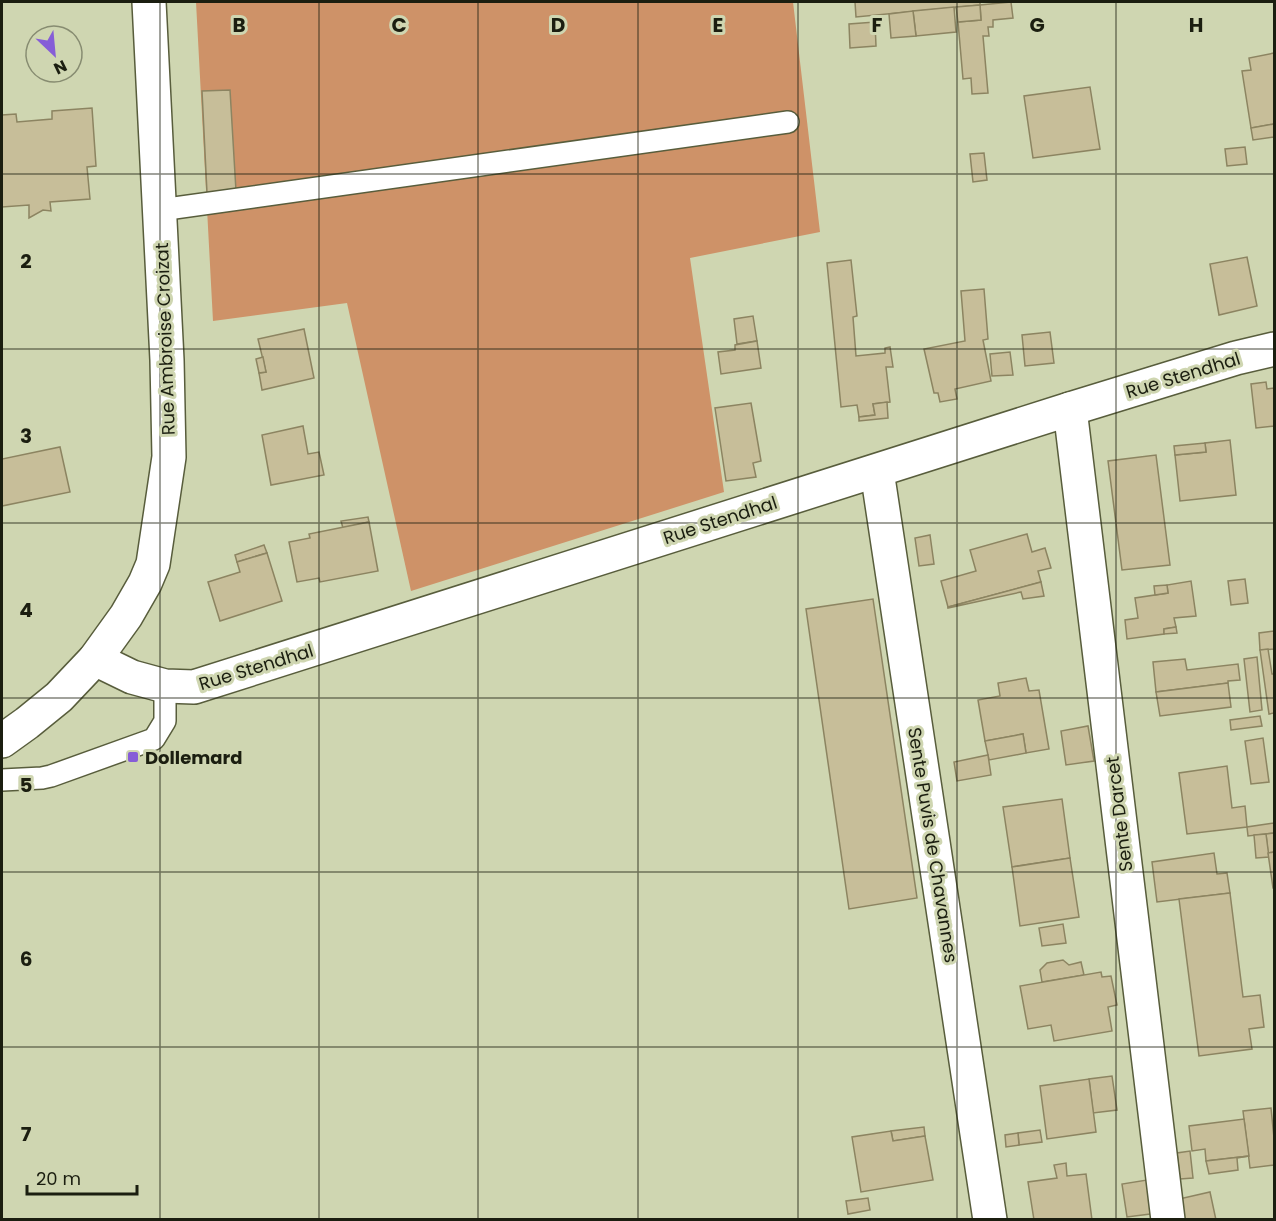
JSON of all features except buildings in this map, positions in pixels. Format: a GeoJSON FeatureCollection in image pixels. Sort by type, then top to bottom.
{"type":"FeatureCollection","features":[{"type":"Feature","properties":{"kind":"street","name":"Rue Ambroise Croizat"},"geometry":{"type":"LineString","coordinates":[[95,659],[126,616],[153,564],[169,457],[167,360],[149,2]]}},
{"type":"Feature","properties":{"kind":"street","name":"Rue Stendhal"},"geometry":{"type":"LineString","coordinates":[[95,659],[126,675],[165,686],[194,687],[1070,409],[1236,358],[1275,349]]}},
{"type":"Feature","properties":{"kind":"street","name":"Sente Darcet"},"geometry":{"type":"LineString","coordinates":[[1070,409],[1168,1220]]}},
{"type":"Feature","properties":{"kind":"street","name":"Sente Puvis de Chavannes"},"geometry":{"type":"LineString","coordinates":[[877,471],[990,1220]]}},
{"type":"Feature","properties":{"kind":"street"},"geometry":{"type":"LineString","coordinates":[[2,741],[59,697],[95,659]]}},
{"type":"Feature","properties":{"kind":"lane"},"geometry":{"type":"LineString","coordinates":[[160,210],[788,122]]}},
{"type":"Feature","properties":{"kind":"lane"},"geometry":{"type":"LineString","coordinates":[[2,780],[51,776],[154,739],[165,721],[165,686]]}},
{"type":"Feature","properties":{"kind":"shaded area"},"geometry":{"type":"Polygon","coordinates":[[[196,2],[793,2],[820,232],[690,258],[724,492],[411,591],[347,303],[213,321],[196,2]]]}},
{"type":"Feature","properties":{"kind":"place","name":"Dollemard"},"geometry":{"type":"Point","coordinates":[133,757]}}]}
